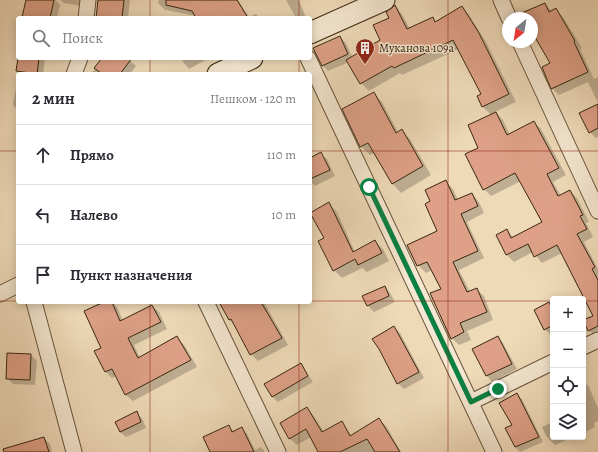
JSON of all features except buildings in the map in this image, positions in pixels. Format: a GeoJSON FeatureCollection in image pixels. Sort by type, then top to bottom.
{"type":"FeatureCollection","features":[{"type":"Feature","properties":{"kind":"street"},"geometry":{"type":"LineString","coordinates":[[86,16],[88,0]]}},
{"type":"Feature","properties":{"kind":"street"},"geometry":{"type":"LineString","coordinates":[[312,32],[384,0]]}},
{"type":"Feature","properties":{"kind":"street"},"geometry":{"type":"LineString","coordinates":[[501,0],[506,12]]}},
{"type":"Feature","properties":{"kind":"street"},"geometry":{"type":"LineString","coordinates":[[523,48],[598,211]]}},
{"type":"Feature","properties":{"kind":"street"},"geometry":{"type":"LineString","coordinates":[[75,72],[79,60]]}},
{"type":"Feature","properties":{"kind":"street"},"geometry":{"type":"LineString","coordinates":[[222,72],[248,60]]}},
{"type":"Feature","properties":{"kind":"street"},"geometry":{"type":"LineString","coordinates":[[309,60],[494,452]]}},
{"type":"Feature","properties":{"kind":"street"},"geometry":{"type":"LineString","coordinates":[[0,294],[16,286]]}},
{"type":"Feature","properties":{"kind":"street"},"geometry":{"type":"LineString","coordinates":[[35,304],[74,452]]}},
{"type":"Feature","properties":{"kind":"street"},"geometry":{"type":"LineString","coordinates":[[207,304],[278,452]]}},
{"type":"Feature","properties":{"kind":"street"},"geometry":{"type":"LineString","coordinates":[[586,346],[598,340]]}},
{"type":"Feature","properties":{"kind":"street"},"geometry":{"type":"LineString","coordinates":[[471,402],[550,363]]}},
{"type":"Feature","properties":{"kind":"place","name":"Муканова 109а"},"geometry":{"type":"Point","coordinates":[365,65]}},
{"type":"Feature","properties":{"kind":"route"},"geometry":{"type":"LineString","coordinates":[[369,187],[471,402],[498,389]]}}]}
